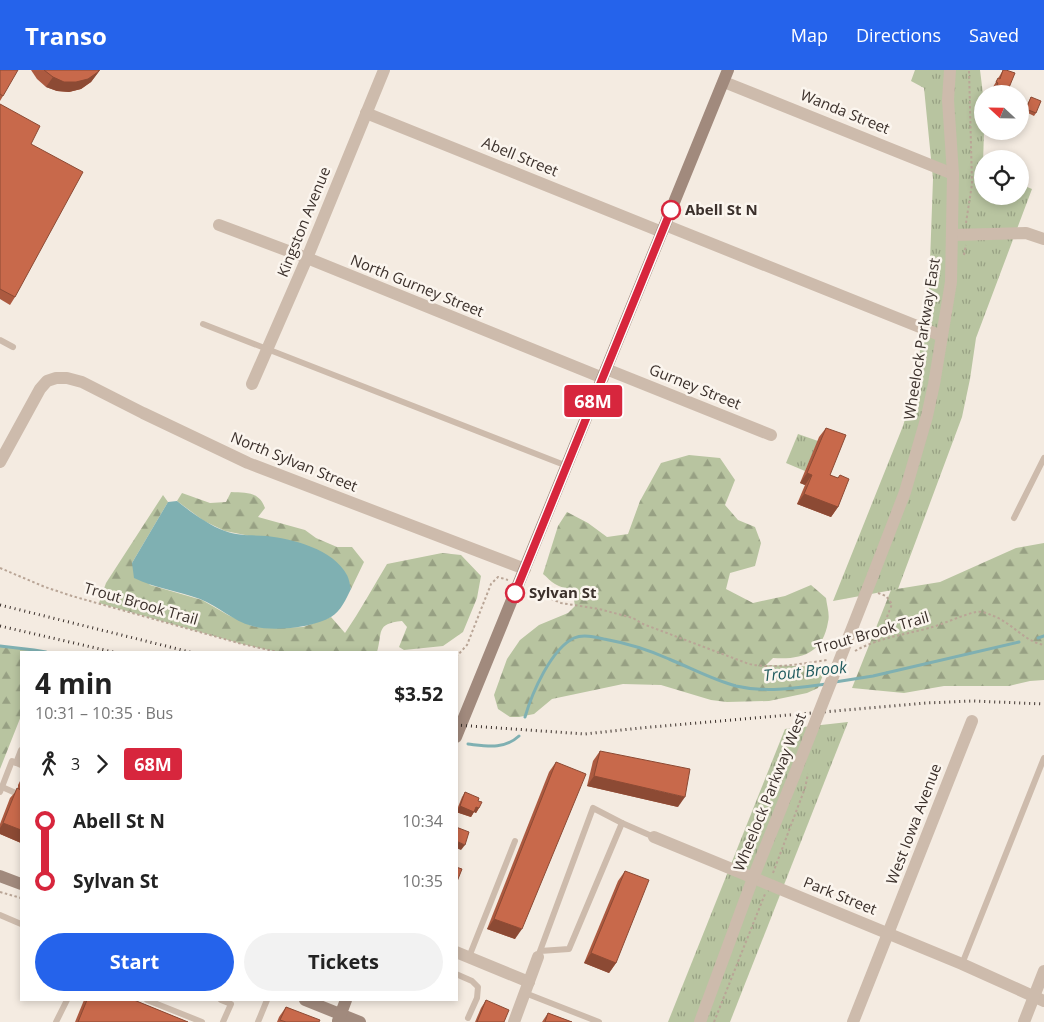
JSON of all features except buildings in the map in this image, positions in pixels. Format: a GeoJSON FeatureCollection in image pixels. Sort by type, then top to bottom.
{"type":"FeatureCollection","features":[{"type":"Feature","properties":{"kind":"main road"},"geometry":{"type":"LineString","coordinates":[[459,732],[726,76]]}},
{"type":"Feature","properties":{"kind":"main road"},"geometry":{"type":"LineString","coordinates":[[0,876],[20,884]]}},
{"type":"Feature","properties":{"kind":"main road"},"geometry":{"type":"LineString","coordinates":[[308,1001],[339,1018],[360,1022]]}},
{"type":"Feature","properties":{"kind":"main road"},"geometry":{"type":"LineString","coordinates":[[339,1018],[346,1001]]}},
{"type":"Feature","properties":{"kind":"street","name":"Kingston Avenue"},"geometry":{"type":"LineString","coordinates":[[252,384],[307,258],[384,70]]}},
{"type":"Feature","properties":{"kind":"street","name":"Wheelock Parkway East"},"geometry":{"type":"LineString","coordinates":[[873,575],[905,492],[916,456],[934,384],[951,282],[953,174],[948,100],[950,70]]}},
{"type":"Feature","properties":{"kind":"street","name":"Wanda Street"},"geometry":{"type":"LineString","coordinates":[[726,76],[953,174]]}},
{"type":"Feature","properties":{"kind":"street","name":"Abell Street"},"geometry":{"type":"LineString","coordinates":[[366,113],[942,336]]}},
{"type":"Feature","properties":{"kind":"street","name":"North Gurney Street"},"geometry":{"type":"LineString","coordinates":[[219,225],[604,374]]}},
{"type":"Feature","properties":{"kind":"street"},"geometry":{"type":"LineString","coordinates":[[953,235],[1026,233],[1044,239]]}},
{"type":"Feature","properties":{"kind":"street","name":"Gurney Street"},"geometry":{"type":"LineString","coordinates":[[604,374],[771,435]]}},
{"type":"Feature","properties":{"kind":"street","name":"North Sylvan Street"},"geometry":{"type":"LineString","coordinates":[[0,462],[40,389],[47,381],[56,378],[66,378],[82,382],[248,463],[525,569]]}},
{"type":"Feature","properties":{"kind":"street","name":"Wheelock Parkway West"},"geometry":{"type":"LineString","coordinates":[[700,1022],[753,878],[873,575]]}},
{"type":"Feature","properties":{"kind":"street","name":"West Iowa Avenue"},"geometry":{"type":"LineString","coordinates":[[853,1022],[972,721]]}},
{"type":"Feature","properties":{"kind":"street","name":"Park Street"},"geometry":{"type":"LineString","coordinates":[[654,837],[962,964],[1039,999]]}},
{"type":"Feature","properties":{"kind":"street"},"geometry":{"type":"LineString","coordinates":[[458,953],[527,987]]}},
{"type":"Feature","properties":{"kind":"street"},"geometry":{"type":"LineString","coordinates":[[514,1022],[539,954]]}},
{"type":"Feature","properties":{"kind":"street"},"geometry":{"type":"LineString","coordinates":[[1024,1022],[1039,999],[1044,971]]}},
{"type":"Feature","properties":{"kind":"lane"},"geometry":{"type":"LineString","coordinates":[[202,324],[567,466]]}},
{"type":"Feature","properties":{"kind":"lane"},"geometry":{"type":"LineString","coordinates":[[0,340],[13,347]]}},
{"type":"Feature","properties":{"kind":"lane"},"geometry":{"type":"LineString","coordinates":[[1014,518],[1044,458]]}},
{"type":"Feature","properties":{"kind":"lane"},"geometry":{"type":"LineString","coordinates":[[962,964],[1044,758]]}},
{"type":"Feature","properties":{"kind":"lane"},"geometry":{"type":"LineString","coordinates":[[18,794],[1,790],[12,761],[19,764]]}},
{"type":"Feature","properties":{"kind":"lane","name":"Park Street"},"geometry":{"type":"LineString","coordinates":[[539,954],[593,808],[622,824],[654,837]]}},
{"type":"Feature","properties":{"kind":"lane"},"geometry":{"type":"LineString","coordinates":[[539,954],[569,949],[622,824]]}},
{"type":"Feature","properties":{"kind":"lane"},"geometry":{"type":"LineString","coordinates":[[469,957],[515,841]]}},
{"type":"Feature","properties":{"kind":"lane"},"geometry":{"type":"LineString","coordinates":[[0,915],[20,924]]}},
{"type":"Feature","properties":{"kind":"lane"},"geometry":{"type":"LineString","coordinates":[[458,975],[472,981],[478,987],[477,998],[468,1018]]}},
{"type":"Feature","properties":{"kind":"lane"},"geometry":{"type":"LineString","coordinates":[[527,987],[599,1022]]}},
{"type":"Feature","properties":{"kind":"lane"},"geometry":{"type":"LineString","coordinates":[[56,1022],[66,1001]]}},
{"type":"Feature","properties":{"kind":"lane"},"geometry":{"type":"LineString","coordinates":[[150,1001],[202,1022]]}},
{"type":"Feature","properties":{"kind":"lane"},"geometry":{"type":"LineString","coordinates":[[258,1022],[266,1001]]}},
{"type":"Feature","properties":{"kind":"lane"},"geometry":{"type":"LineString","coordinates":[[223,1022],[232,1002]]}},
{"type":"Feature","properties":{"kind":"path"},"geometry":{"type":"LineString","coordinates":[[966,235],[972,184],[969,70]]}},
{"type":"Feature","properties":{"kind":"path","name":"Trout Brook Trail"},"geometry":{"type":"LineString","coordinates":[[0,568],[33,583],[72,596],[242,644],[274,651]]}},
{"type":"Feature","properties":{"kind":"path"},"geometry":{"type":"LineString","coordinates":[[458,655],[467,645],[491,584],[498,577],[506,579]]}},
{"type":"Feature","properties":{"kind":"path","name":"Trout Brook Trail"},"geometry":{"type":"LineString","coordinates":[[529,589],[561,603],[599,609],[633,618],[643,624],[749,664],[765,666],[786,665],[835,658]]}},
{"type":"Feature","properties":{"kind":"path"},"geometry":{"type":"LineString","coordinates":[[878,640],[892,604],[886,596],[879,593]]}},
{"type":"Feature","properties":{"kind":"path","name":"Trout Brook Trail"},"geometry":{"type":"LineString","coordinates":[[851,653],[878,640],[929,628],[976,612],[982,612],[1001,619],[1030,641],[1044,646]]}},
{"type":"Feature","properties":{"kind":"path"},"geometry":{"type":"LineString","coordinates":[[0,892],[20,898]]}},
{"type":"Feature","properties":{"kind":"green space"},"geometry":{"type":"Polygon","coordinates":[[[915,70],[980,70],[982,85],[974,85],[974,140],[984,140],[983,150],[974,150],[974,205],[1026,205],[976,338],[962,417],[898,589],[833,601],[903,426],[915,385],[929,290],[933,179],[924,88],[911,81],[915,70]]]}},
{"type":"Feature","properties":{"kind":"green space"},"geometry":{"type":"Polygon","coordinates":[[[798,434],[818,441],[805,471],[786,463],[798,434]]]}},
{"type":"Feature","properties":{"kind":"green space"},"geometry":{"type":"Polygon","coordinates":[[[689,455],[720,458],[735,480],[725,505],[738,520],[755,527],[761,543],[755,566],[730,573],[726,589],[753,603],[785,596],[811,585],[826,598],[829,613],[828,622],[825,633],[816,648],[802,656],[773,658],[766,665],[826,667],[818,688],[807,693],[769,701],[727,702],[711,700],[661,685],[623,684],[552,699],[534,714],[519,717],[510,717],[498,709],[494,695],[507,659],[520,640],[539,625],[568,613],[575,606],[573,596],[569,591],[554,583],[543,574],[558,526],[567,512],[588,523],[607,537],[628,534],[640,501],[661,463],[689,455]]]}},
{"type":"Feature","properties":{"kind":"green space"},"geometry":{"type":"Polygon","coordinates":[[[231,492],[251,494],[259,498],[265,508],[258,517],[305,530],[316,538],[337,547],[352,547],[364,562],[351,589],[346,574],[334,561],[225,531],[204,521],[177,501],[182,493],[210,503],[226,502],[231,492]]]}},
{"type":"Feature","properties":{"kind":"green space"},"geometry":{"type":"Polygon","coordinates":[[[163,495],[168,502],[132,563],[150,585],[202,600],[252,626],[272,628],[303,627],[331,617],[345,633],[387,564],[442,553],[461,555],[481,576],[477,598],[463,632],[443,646],[404,650],[399,647],[407,627],[402,621],[393,622],[382,630],[377,651],[274,651],[242,644],[99,603],[106,583],[163,495]]]}},
{"type":"Feature","properties":{"kind":"green space"},"geometry":{"type":"Polygon","coordinates":[[[1044,543],[1044,680],[1009,686],[944,686],[904,693],[852,688],[891,590],[940,582],[1016,548],[1044,543]]]}},
{"type":"Feature","properties":{"kind":"green space"},"geometry":{"type":"Polygon","coordinates":[[[0,646],[38,651],[20,651],[20,719],[0,769],[0,646]]]}},
{"type":"Feature","properties":{"kind":"green space"},"geometry":{"type":"Polygon","coordinates":[[[848,722],[730,1022],[668,1022],[785,729],[848,722]]]}},
{"type":"Feature","properties":{"kind":"water"},"geometry":{"type":"Polygon","coordinates":[[[177,501],[206,522],[230,533],[288,540],[312,547],[332,558],[341,566],[348,577],[351,589],[338,612],[323,621],[313,624],[281,629],[260,628],[238,621],[200,599],[134,578],[132,563],[168,502],[177,501]]]}},
{"type":"Feature","properties":{"kind":"waterway","name":"Trout Brook"},"geometry":{"type":"LineString","coordinates":[[525,717],[532,696],[550,662],[566,644],[574,638],[581,636],[597,637],[637,647],[719,681],[736,686],[770,689],[827,684]]}},
{"type":"Feature","properties":{"kind":"waterway","name":"Trout Brook"},"geometry":{"type":"LineString","coordinates":[[1038,638],[1044,636]]}},
{"type":"Feature","properties":{"kind":"waterway","name":"Trout Brook"},"geometry":{"type":"LineString","coordinates":[[835,682],[873,676],[1019,642]]}},
{"type":"Feature","properties":{"kind":"waterway","name":"Trout Brook"},"geometry":{"type":"LineString","coordinates":[[0,646],[40,651]]}},
{"type":"Feature","properties":{"kind":"waterway","name":"Trout Brook"},"geometry":{"type":"LineString","coordinates":[[468,744],[495,746],[507,743],[519,736]]}},
{"type":"Feature","properties":{"kind":"railway"},"geometry":{"type":"LineString","coordinates":[[0,605],[186,651]]}},
{"type":"Feature","properties":{"kind":"railway"},"geometry":{"type":"LineString","coordinates":[[0,626],[109,651]]}},
{"type":"Feature","properties":{"kind":"railway"},"geometry":{"type":"LineString","coordinates":[[458,725],[585,734],[926,703],[973,701],[1044,704]]}},
{"type":"Feature","properties":{"kind":"bus line","name":"68M"},"geometry":{"type":"LineString","coordinates":[[515,593],[671,210]]}},
{"type":"Feature","properties":{"kind":"place","name":"Abell St N"},"geometry":{"type":"Point","coordinates":[671,210]}},
{"type":"Feature","properties":{"kind":"place","name":"Sylvan St"},"geometry":{"type":"Point","coordinates":[515,593]}}]}
